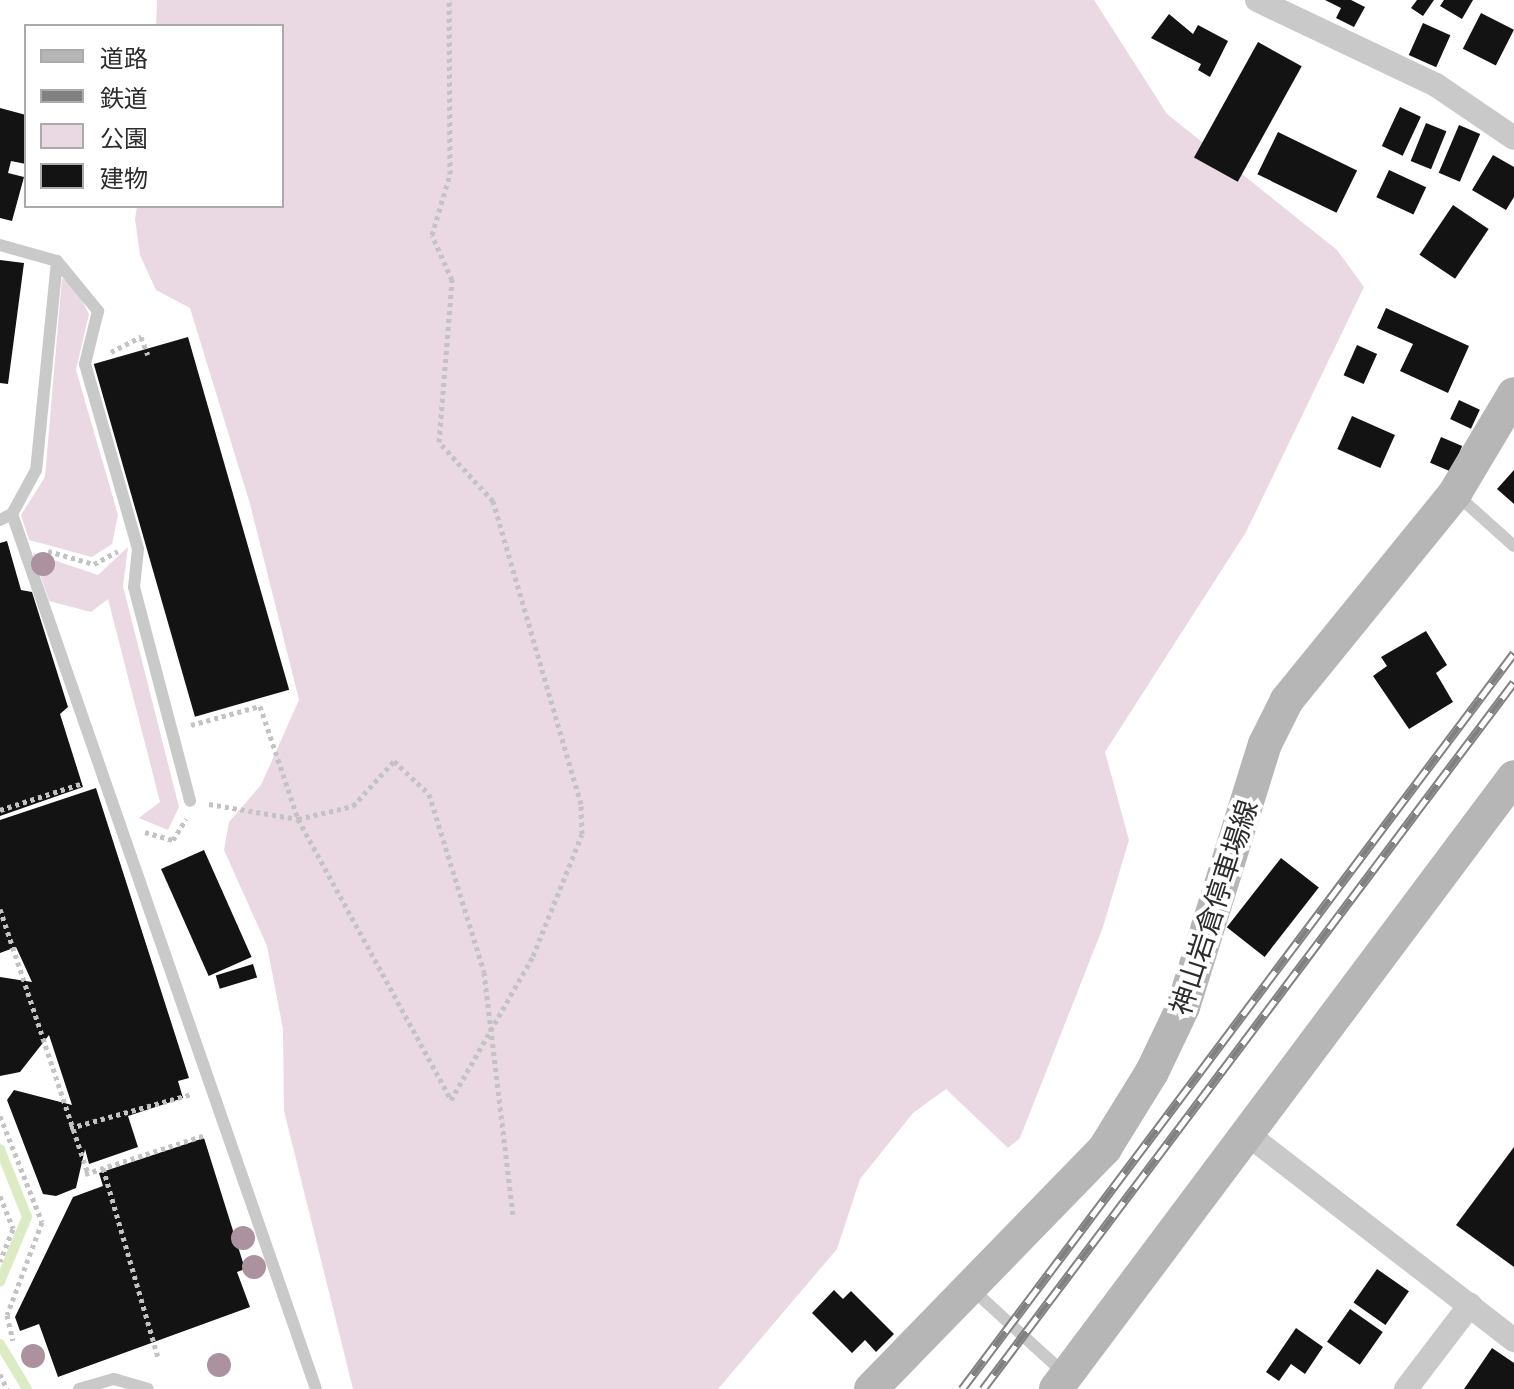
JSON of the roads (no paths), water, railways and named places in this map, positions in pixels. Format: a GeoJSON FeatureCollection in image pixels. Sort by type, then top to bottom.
{"type":"FeatureCollection","features":[{"type":"Feature","properties":{"kind":"main road","name":"神山岩倉停車場線"},"geometry":{"type":"LineString","coordinates":[[871,1389],[1105,1148],[1152,1072],[1183,1007],[1265,744],[1287,700],[1455,493],[1514,394]]}},
{"type":"Feature","properties":{"kind":"main road"},"geometry":{"type":"LineString","coordinates":[[1061,1382],[1514,777]]}},
{"type":"Feature","properties":{"kind":"street"},"geometry":{"type":"LineString","coordinates":[[1257,0],[1436,85],[1514,138]]}},
{"type":"Feature","properties":{"kind":"street"},"geometry":{"type":"LineString","coordinates":[[1246,1133],[1514,1340]]}},
{"type":"Feature","properties":{"kind":"street"},"geometry":{"type":"LineString","coordinates":[[1406,1389],[1470,1305]]}},
{"type":"Feature","properties":{"kind":"lane"},"geometry":{"type":"LineString","coordinates":[[0,245],[57,261],[98,311],[85,364],[138,549],[134,587],[190,801]]}},
{"type":"Feature","properties":{"kind":"lane"},"geometry":{"type":"LineString","coordinates":[[57,261],[36,470],[6,517],[104,776],[316,1389]]}},
{"type":"Feature","properties":{"kind":"lane"},"geometry":{"type":"LineString","coordinates":[[1455,493],[1514,546]]}},
{"type":"Feature","properties":{"kind":"lane"},"geometry":{"type":"LineString","coordinates":[[970,1288],[1061,1382]]}},
{"type":"Feature","properties":{"kind":"lane"},"geometry":{"type":"LineString","coordinates":[[79,1389],[114,1379],[148,1389]]}},
{"type":"Feature","properties":{"kind":"waterway"},"geometry":{"type":"LineString","coordinates":[[0,1149],[27,1217],[0,1282]]}},
{"type":"Feature","properties":{"kind":"waterway"},"geometry":{"type":"LineString","coordinates":[[0,1344],[27,1389]]}},
{"type":"Feature","properties":{"kind":"railway"},"geometry":{"type":"LineString","coordinates":[[962,1389],[1514,653]]}},
{"type":"Feature","properties":{"kind":"railway"},"geometry":{"type":"LineString","coordinates":[[983,1389],[1514,682]]}}]}
